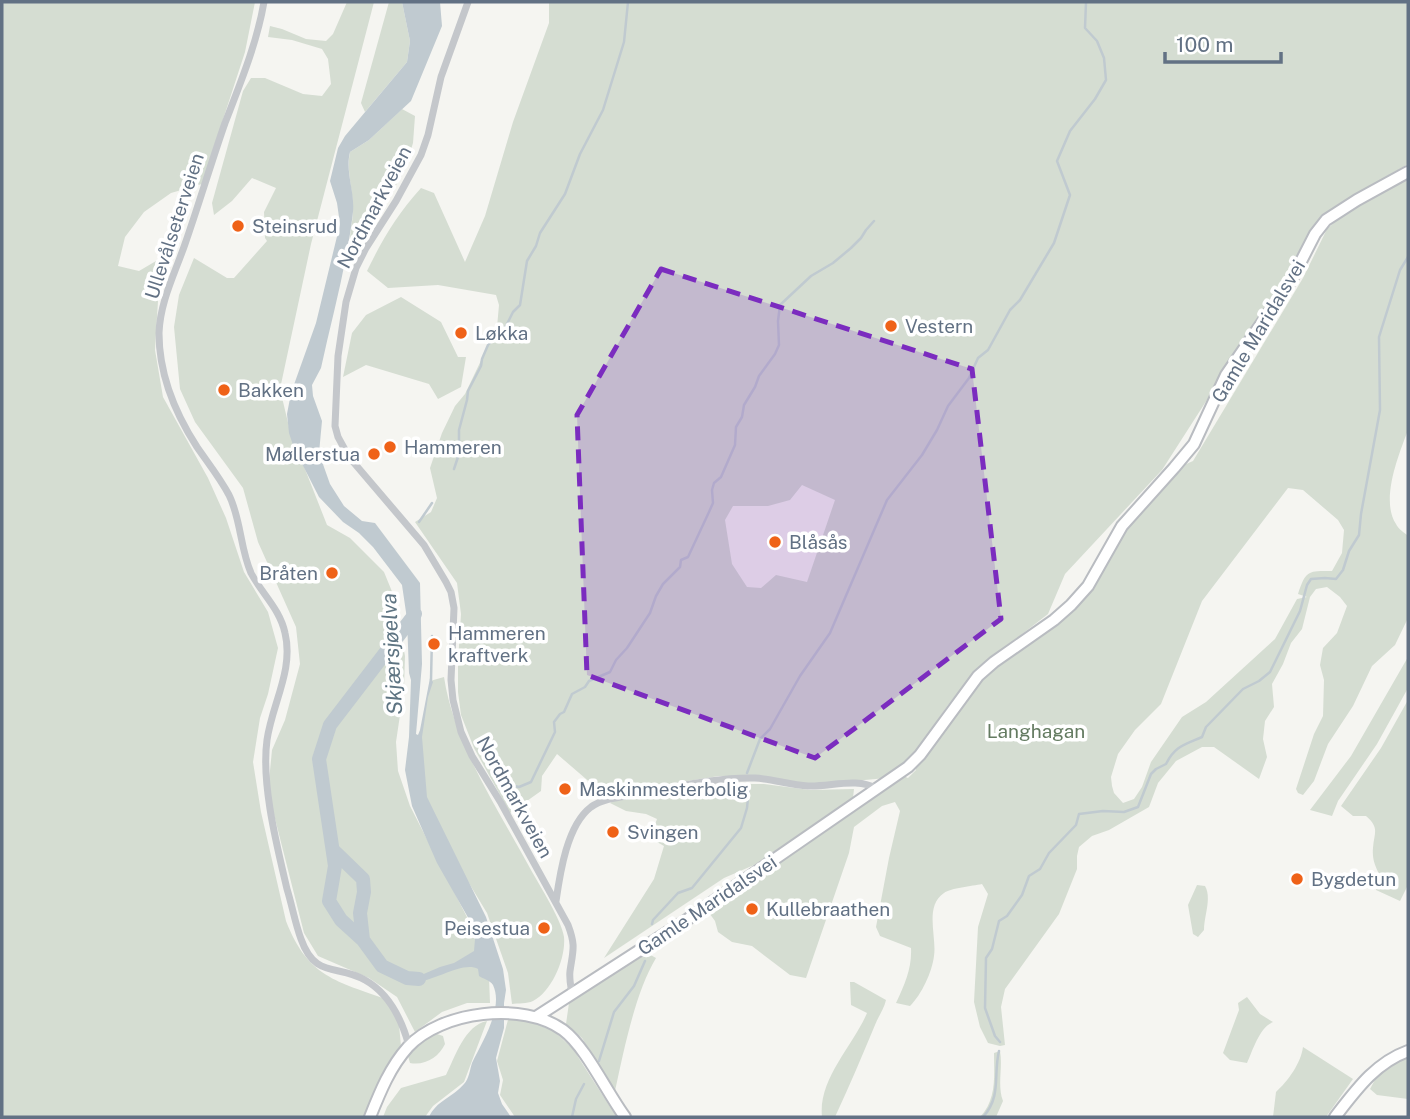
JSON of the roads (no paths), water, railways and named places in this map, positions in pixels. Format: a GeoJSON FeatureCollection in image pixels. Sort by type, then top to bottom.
{"type":"FeatureCollection","features":[{"type":"Feature","properties":{"kind":"street","name":"Ullevålseterveien"},"geometry":{"type":"LineString","coordinates":[[264,2],[240,84],[166,296],[160,322],[161,357],[168,389],[181,421],[229,495],[239,523],[248,565],[280,616],[286,636],[286,665],[269,730],[266,759],[268,792],[277,847],[303,943],[323,968],[349,973],[377,989],[399,1017],[409,1046]]}},
{"type":"Feature","properties":{"kind":"street","name":"Nordmarkveien"},"geometry":{"type":"LineString","coordinates":[[468,2],[443,70],[421,155],[366,248],[353,277],[346,302],[338,356],[335,426],[349,457],[424,545],[451,592],[454,608],[451,680],[456,716],[472,756],[502,803],[572,936],[572,994]]}},
{"type":"Feature","properties":{"kind":"street","name":"Gamle Maridalsvei"},"geometry":{"type":"LineString","coordinates":[[536,1017],[665,935],[902,772],[914,761],[986,668],[1054,620],[1071,605],[1093,578],[1122,526],[1194,444],[1226,374],[1292,279],[1326,220],[1408,172]]}},
{"type":"Feature","properties":{"kind":"street"},"geometry":{"type":"LineString","coordinates":[[556,902],[564,860],[574,831],[590,808],[601,802],[676,786],[746,778],[807,786],[862,783],[877,789]]}},
{"type":"Feature","properties":{"kind":"street"},"geometry":{"type":"LineString","coordinates":[[370,1117],[387,1077],[409,1046],[424,1034],[444,1024],[489,1014],[536,1017],[562,1030],[575,1042],[625,1117]]}},
{"type":"Feature","properties":{"kind":"street"},"geometry":{"type":"LineString","coordinates":[[1335,1117],[1379,1066],[1408,1051]]}},
{"type":"Feature","properties":{"kind":"waterway"},"geometry":{"type":"LineString","coordinates":[[454,469],[459,454],[459,430],[468,391],[488,345],[506,326],[520,305],[527,261],[540,233],[565,194],[580,154],[603,110],[624,42],[628,2]]}},
{"type":"Feature","properties":{"kind":"waterway"},"geometry":{"type":"LineString","coordinates":[[747,773],[760,739],[770,729],[800,676],[830,633],[887,500],[922,455],[948,406],[969,378],[978,358],[988,350],[1010,310],[1020,300],[1054,243],[1070,195],[1057,161],[1070,131],[1106,80],[1104,58],[1097,41],[1085,28],[1086,2]]}},
{"type":"Feature","properties":{"kind":"waterway"},"geometry":{"type":"LineString","coordinates":[[496,782],[519,787],[531,782],[555,732],[554,722],[564,712],[572,694],[585,687],[589,681],[610,672],[627,648],[650,613],[663,584],[680,567],[681,560],[688,557],[709,512],[713,503],[714,483],[721,477],[735,445],[736,427],[742,417],[744,405],[779,345],[780,305],[811,276],[851,248],[874,221]]}},
{"type":"Feature","properties":{"kind":"waterway"},"geometry":{"type":"LineString","coordinates":[[1000,1042],[995,1036],[985,1008],[986,958],[992,949],[999,921],[1007,916],[1022,895],[1029,876],[1040,869],[1049,853],[1076,825],[1079,814],[1124,812],[1138,807],[1151,774],[1166,764],[1185,744],[1202,737],[1206,727],[1243,689],[1270,672],[1300,611],[1311,579],[1336,579],[1343,570],[1349,551],[1359,535],[1380,410],[1379,337],[1400,270],[1408,257]]}},
{"type":"Feature","properties":{"kind":"waterway"},"geometry":{"type":"LineString","coordinates":[[419,522],[432,503]]}},
{"type":"Feature","properties":{"kind":"waterway","name":"Skjærsjøelva"},"geometry":{"type":"LineString","coordinates":[[415,614],[330,725],[319,759],[335,866],[329,901],[341,920],[363,940],[382,966],[407,978],[419,979]]}},
{"type":"Feature","properties":{"kind":"waterway"},"geometry":{"type":"LineString","coordinates":[[431,680],[432,636]]}},
{"type":"Feature","properties":{"kind":"waterway"},"geometry":{"type":"LineString","coordinates":[[652,924],[678,893],[692,888],[741,828],[749,788]]}},
{"type":"Feature","properties":{"kind":"waterway"},"geometry":{"type":"LineString","coordinates":[[333,850],[363,879],[364,892],[360,913],[363,940]]}},
{"type":"Feature","properties":{"kind":"waterway"},"geometry":{"type":"LineString","coordinates":[[599,1061],[614,1012],[634,986],[645,961]]}},
{"type":"Feature","properties":{"kind":"waterway"},"geometry":{"type":"LineString","coordinates":[[983,1117],[995,1093],[999,1051]]}},
{"type":"Feature","properties":{"kind":"waterway"},"geometry":{"type":"LineString","coordinates":[[572,1117],[576,1099],[584,1084]]}},
{"type":"Feature","properties":{"kind":"place","name":"Steinsrud"},"geometry":{"type":"Point","coordinates":[238,226]}},
{"type":"Feature","properties":{"kind":"place","name":"Vestern"},"geometry":{"type":"Point","coordinates":[891,326]}},
{"type":"Feature","properties":{"kind":"place","name":"Løkka"},"geometry":{"type":"Point","coordinates":[461,333]}},
{"type":"Feature","properties":{"kind":"place","name":"Bakken"},"geometry":{"type":"Point","coordinates":[224,390]}},
{"type":"Feature","properties":{"kind":"place","name":"Hammeren"},"geometry":{"type":"Point","coordinates":[390,447]}},
{"type":"Feature","properties":{"kind":"place","name":"Møllerstua"},"geometry":{"type":"Point","coordinates":[374,454]}},
{"type":"Feature","properties":{"kind":"place","name":"Blåsås"},"geometry":{"type":"Point","coordinates":[775,542]}},
{"type":"Feature","properties":{"kind":"place","name":"Bråten"},"geometry":{"type":"Point","coordinates":[332,573]}},
{"type":"Feature","properties":{"kind":"place","name":"Hammeren kraftverk"},"geometry":{"type":"Point","coordinates":[434,644]}},
{"type":"Feature","properties":{"kind":"place","name":"Maskinmesterbolig"},"geometry":{"type":"Point","coordinates":[565,789]}},
{"type":"Feature","properties":{"kind":"place","name":"Svingen"},"geometry":{"type":"Point","coordinates":[613,832]}},
{"type":"Feature","properties":{"kind":"place","name":"Bygdetun"},"geometry":{"type":"Point","coordinates":[1297,879]}},
{"type":"Feature","properties":{"kind":"place","name":"Kullebraathen"},"geometry":{"type":"Point","coordinates":[752,909]}},
{"type":"Feature","properties":{"kind":"place","name":"Peisestua"},"geometry":{"type":"Point","coordinates":[544,928]}},
{"type":"Feature","properties":{"kind":"park label","name":"Langhagan"},"geometry":{"type":"Point","coordinates":[1036,731]}}]}
